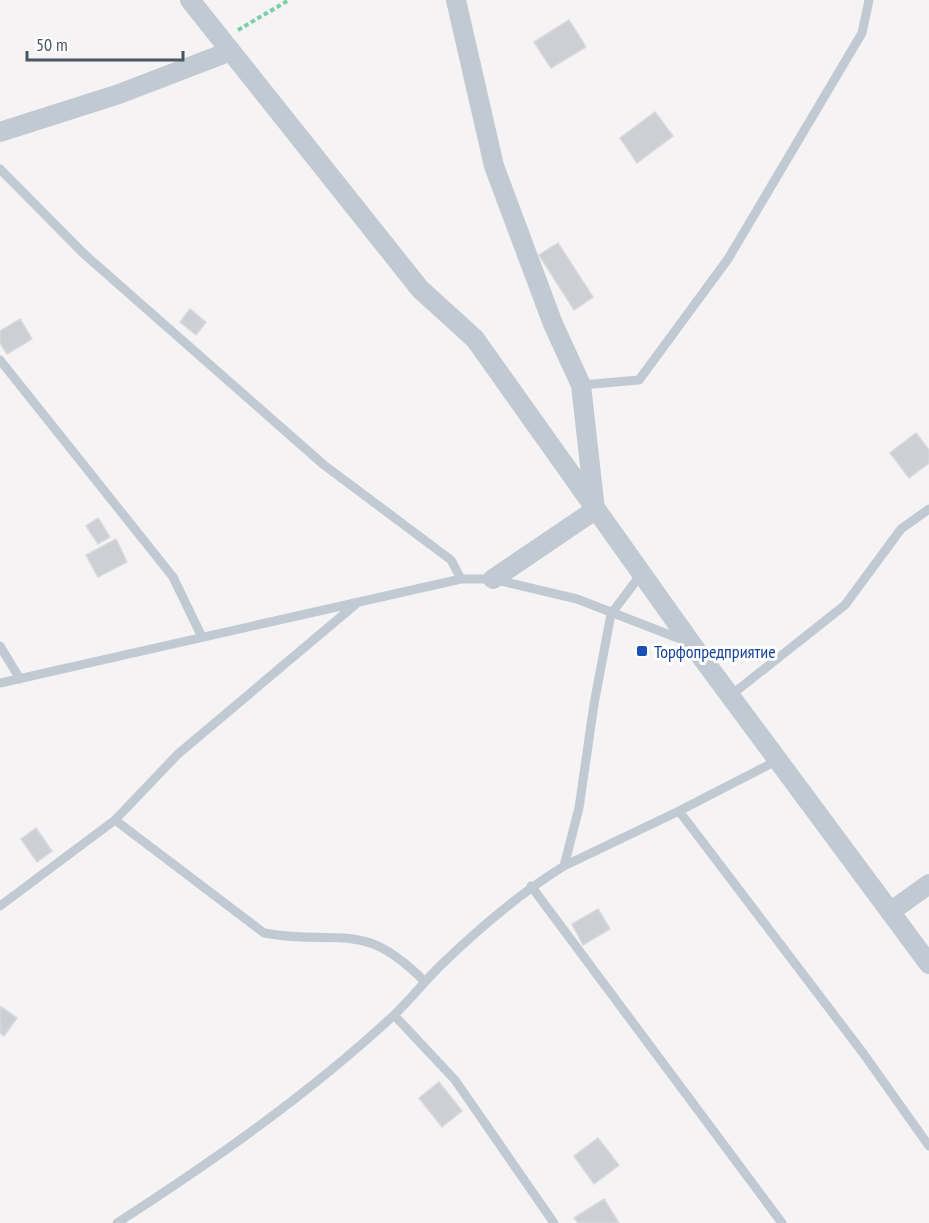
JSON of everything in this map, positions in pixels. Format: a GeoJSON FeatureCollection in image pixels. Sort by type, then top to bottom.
{"type":"FeatureCollection","features":[{"type":"Feature","properties":{"kind":"street"},"geometry":{"type":"LineString","coordinates":[[190,0],[420,289],[475,339],[691,643],[929,964]]}},
{"type":"Feature","properties":{"kind":"street"},"geometry":{"type":"LineString","coordinates":[[456,0],[494,166],[553,324],[581,385],[596,510]]}},
{"type":"Feature","properties":{"kind":"street"},"geometry":{"type":"LineString","coordinates":[[0,132],[119,93],[226,45]]}},
{"type":"Feature","properties":{"kind":"street"},"geometry":{"type":"LineString","coordinates":[[493,579],[596,510]]}},
{"type":"Feature","properties":{"kind":"street"},"geometry":{"type":"LineString","coordinates":[[891,912],[929,884]]}},
{"type":"Feature","properties":{"kind":"lane"},"geometry":{"type":"LineString","coordinates":[[581,385],[639,380],[728,259],[862,33],[869,0]]}},
{"type":"Feature","properties":{"kind":"lane"},"geometry":{"type":"LineString","coordinates":[[0,169],[83,253],[324,465],[451,560],[461,579]]}},
{"type":"Feature","properties":{"kind":"lane"},"geometry":{"type":"LineString","coordinates":[[0,360],[173,577],[202,637]]}},
{"type":"Feature","properties":{"kind":"lane"},"geometry":{"type":"LineString","coordinates":[[730,696],[845,605],[901,529],[929,509]]}},
{"type":"Feature","properties":{"kind":"lane"},"geometry":{"type":"LineString","coordinates":[[564,866],[579,808],[594,704],[611,614],[642,573]]}},
{"type":"Feature","properties":{"kind":"lane"},"geometry":{"type":"LineString","coordinates":[[0,683],[461,579],[493,579],[577,599],[691,643]]}},
{"type":"Feature","properties":{"kind":"lane"},"geometry":{"type":"LineString","coordinates":[[0,906],[116,820],[178,754],[358,602]]}},
{"type":"Feature","properties":{"kind":"lane"},"geometry":{"type":"LineString","coordinates":[[0,646],[20,679]]}},
{"type":"Feature","properties":{"kind":"lane"},"geometry":{"type":"LineString","coordinates":[[117,1223],[188,1176],[282,1108],[394,1015],[425,982],[531,886],[564,866],[679,812],[778,760]]}},
{"type":"Feature","properties":{"kind":"lane"},"geometry":{"type":"LineString","coordinates":[[679,812],[864,1053],[929,1146]]}},
{"type":"Feature","properties":{"kind":"lane"},"geometry":{"type":"LineString","coordinates":[[116,820],[264,933],[286,937],[354,936],[380,945],[406,963],[425,982]]}},
{"type":"Feature","properties":{"kind":"lane"},"geometry":{"type":"LineString","coordinates":[[531,886],[782,1223]]}},
{"type":"Feature","properties":{"kind":"lane"},"geometry":{"type":"LineString","coordinates":[[394,1015],[455,1080],[554,1223]]}},
{"type":"Feature","properties":{"kind":"path"},"geometry":{"type":"LineString","coordinates":[[226,45],[289,0]]}},
{"type":"Feature","properties":{"kind":"building"},"geometry":{"type":"Polygon","coordinates":[[[569,20],[586,47],[551,68],[534,42],[569,20]]]}},
{"type":"Feature","properties":{"kind":"building"},"geometry":{"type":"Polygon","coordinates":[[[655,112],[673,136],[637,163],[620,138],[655,112]]]}},
{"type":"Feature","properties":{"kind":"building"},"geometry":{"type":"Polygon","coordinates":[[[558,243],[593,297],[574,310],[539,255],[558,243]]]}},
{"type":"Feature","properties":{"kind":"building"},"geometry":{"type":"Polygon","coordinates":[[[190,309],[206,322],[196,335],[180,322],[190,309]]]}},
{"type":"Feature","properties":{"kind":"building"},"geometry":{"type":"Polygon","coordinates":[[[20,319],[32,339],[7,354],[0,343],[0,331],[20,319]]]}},
{"type":"Feature","properties":{"kind":"building"},"geometry":{"type":"Polygon","coordinates":[[[916,433],[929,450],[929,463],[909,478],[890,453],[916,433]]]}},
{"type":"Feature","properties":{"kind":"building"},"geometry":{"type":"Polygon","coordinates":[[[98,518],[110,537],[98,544],[86,526],[98,518]]]}},
{"type":"Feature","properties":{"kind":"building"},"geometry":{"type":"Polygon","coordinates":[[[116,539],[127,562],[98,577],[86,555],[116,539]]]}},
{"type":"Feature","properties":{"kind":"building"},"geometry":{"type":"Polygon","coordinates":[[[36,828],[52,851],[37,862],[21,839],[36,828]]]}},
{"type":"Feature","properties":{"kind":"building"},"geometry":{"type":"Polygon","coordinates":[[[598,909],[610,929],[583,945],[572,924],[598,909]]]}},
{"type":"Feature","properties":{"kind":"building"},"geometry":{"type":"Polygon","coordinates":[[[0,1006],[17,1018],[4,1036],[0,1033],[0,1006]]]}},
{"type":"Feature","properties":{"kind":"building"},"geometry":{"type":"Polygon","coordinates":[[[439,1082],[462,1111],[442,1127],[419,1098],[439,1082]]]}},
{"type":"Feature","properties":{"kind":"building"},"geometry":{"type":"Polygon","coordinates":[[[598,1138],[619,1165],[594,1184],[574,1156],[598,1138]]]}},
{"type":"Feature","properties":{"kind":"building"},"geometry":{"type":"Polygon","coordinates":[[[604,1199],[619,1223],[578,1223],[574,1218],[604,1199]]]}},
{"type":"Feature","properties":{"kind":"place","name":"Торфопредприятие"},"geometry":{"type":"Point","coordinates":[642,651]}}]}
